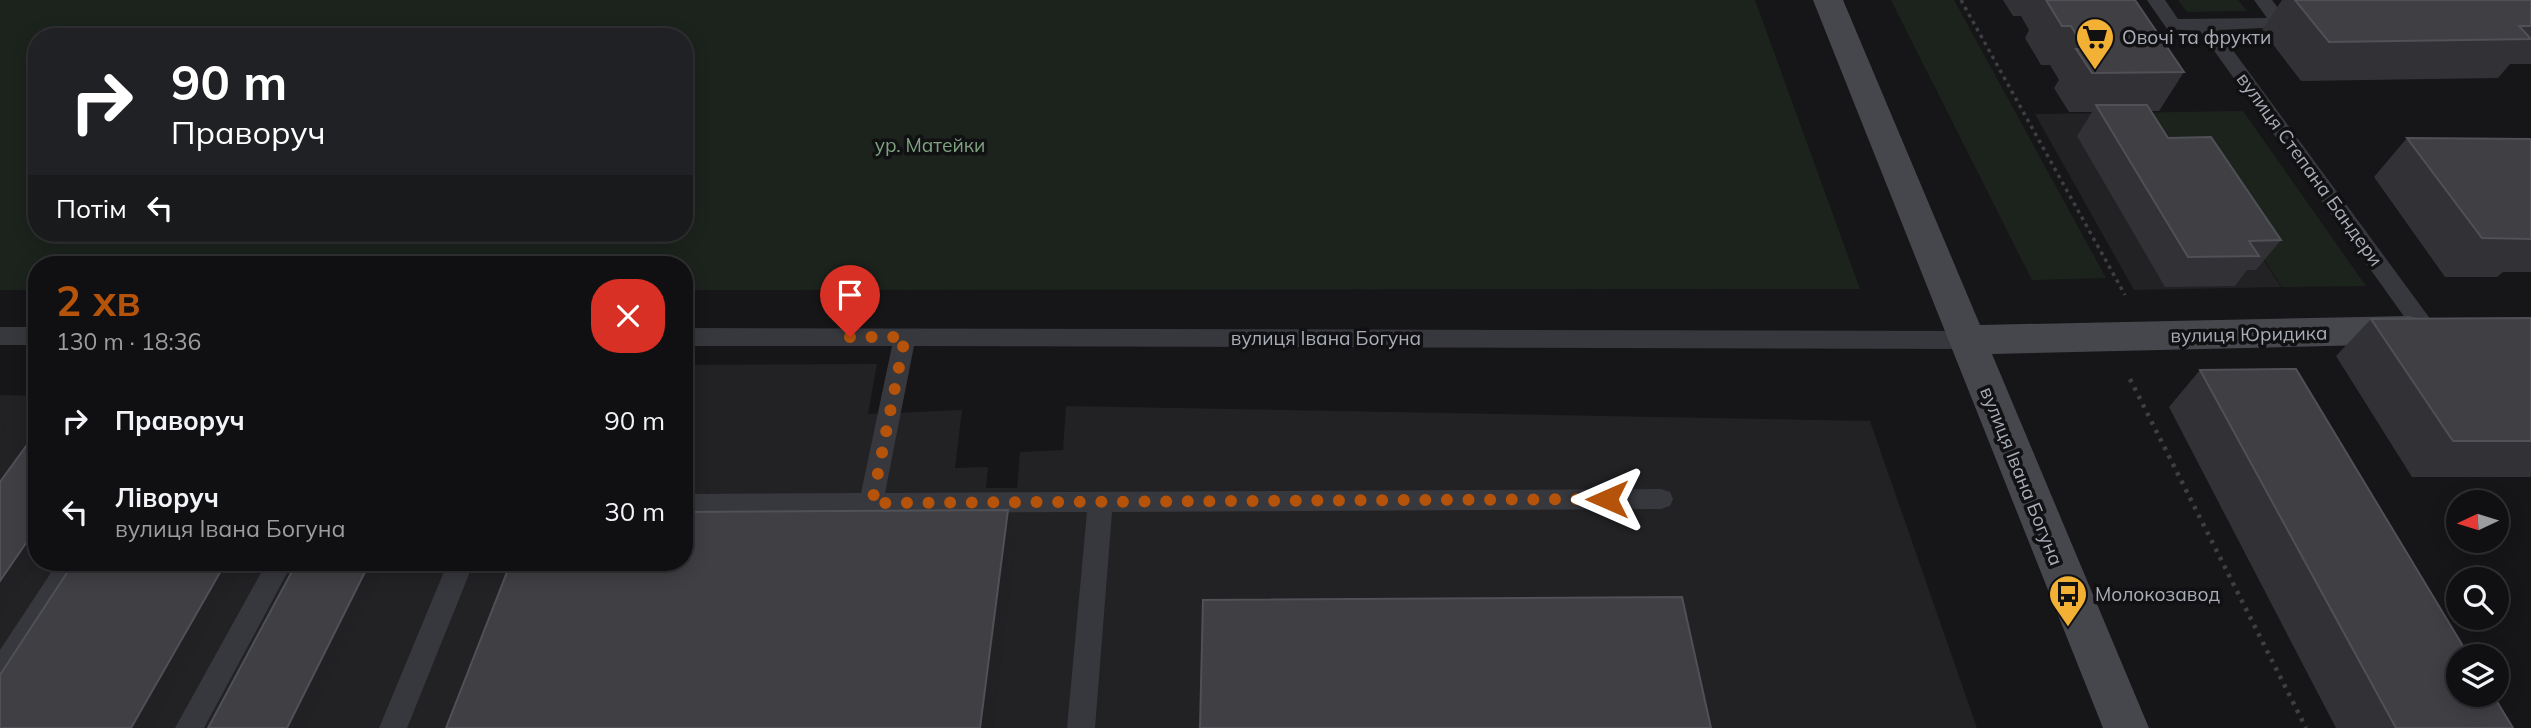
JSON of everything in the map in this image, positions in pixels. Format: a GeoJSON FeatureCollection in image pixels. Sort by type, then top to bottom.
{"type":"FeatureCollection","features":[{"type":"Feature","properties":{"kind":"main road","name":"вулиця Івана Богуна"},"geometry":{"type":"LineString","coordinates":[[1828,0],[2126,728]]}},
{"type":"Feature","properties":{"kind":"main road","name":"вулиця Юридика"},"geometry":{"type":"LineString","coordinates":[[1967,340],[2466,330]]}},
{"type":"Feature","properties":{"kind":"lane"},"geometry":{"type":"LineString","coordinates":[[2156,0],[2173,25],[2281,23],[2263,0]]}},
{"type":"Feature","properties":{"kind":"lane","name":"вулиця Степана Бандери"},"geometry":{"type":"LineString","coordinates":[[2206,24],[2426,330]]}},
{"type":"Feature","properties":{"kind":"lane"},"geometry":{"type":"LineString","coordinates":[[0,336],[28,336]]}},
{"type":"Feature","properties":{"kind":"lane","name":"вулиця Івана Богуна"},"geometry":{"type":"LineString","coordinates":[[693,337],[1967,340]]}},
{"type":"Feature","properties":{"kind":"lane"},"geometry":{"type":"LineString","coordinates":[[872,503],[905,337]]}},
{"type":"Feature","properties":{"kind":"lane"},"geometry":{"type":"LineString","coordinates":[[693,504],[1661,499]]}},
{"type":"Feature","properties":{"kind":"lane"},"geometry":{"type":"LineString","coordinates":[[1081,728],[1100,502]]}},
{"type":"Feature","properties":{"kind":"lane"},"geometry":{"type":"LineString","coordinates":[[0,673],[66,571]]}},
{"type":"Feature","properties":{"kind":"lane"},"geometry":{"type":"LineString","coordinates":[[189,728],[275,571]]}},
{"type":"Feature","properties":{"kind":"lane"},"geometry":{"type":"LineString","coordinates":[[393,728],[457,571]]}},
{"type":"Feature","properties":{"kind":"path"},"geometry":{"type":"LineString","coordinates":[[1961,0],[2147,336]]}},
{"type":"Feature","properties":{"kind":"path"},"geometry":{"type":"LineString","coordinates":[[2109,337],[2306,728]]}},
{"type":"Feature","properties":{"kind":"shaded area"},"geometry":{"type":"Polygon","coordinates":[[[2118,113],[2195,155],[2281,287],[2134,290],[2035,114],[2118,113]]]}},
{"type":"Feature","properties":{"kind":"shaded area"},"geometry":{"type":"Polygon","coordinates":[[[877,364],[868,414],[962,410],[955,468],[988,467],[986,488],[1017,488],[1020,452],[1063,450],[1066,406],[1870,421],[1977,728],[0,728],[0,395],[28,396],[28,571],[693,571],[693,365],[877,364]]]}},
{"type":"Feature","properties":{"kind":"green space","name":"ур. Матейки"},"geometry":{"type":"Polygon","coordinates":[[[0,0],[1755,0],[1860,289],[693,290],[693,256],[28,256],[28,290],[0,290],[0,0]]]}},
{"type":"Feature","properties":{"kind":"green space"},"geometry":{"type":"Polygon","coordinates":[[[1891,0],[1954,0],[2106,278],[2032,280],[1891,0]]]}},
{"type":"Feature","properties":{"kind":"green space"},"geometry":{"type":"Polygon","coordinates":[[[2178,0],[2238,0],[2247,11],[2187,12],[2178,0]]]}},
{"type":"Feature","properties":{"kind":"green space"},"geometry":{"type":"Polygon","coordinates":[[[2243,111],[2366,286],[2282,287],[2230,207],[2118,113],[2243,111]]]}},
{"type":"Feature","properties":{"kind":"building"},"geometry":{"type":"Polygon","coordinates":[[[2046,0],[2135,0],[2184,72],[2092,73],[2076,49],[2085,49],[2071,26],[2062,26],[2046,0]]]}},
{"type":"Feature","properties":{"kind":"building"},"geometry":{"type":"Polygon","coordinates":[[[2295,0],[2531,0],[2531,26],[2519,26],[2531,39],[2329,42],[2295,0]]]}},
{"type":"Feature","properties":{"kind":"building"},"geometry":{"type":"Polygon","coordinates":[[[2096,105],[2147,105],[2168,138],[2211,137],[2281,240],[2249,241],[2259,256],[2188,257],[2096,105]]]}},
{"type":"Feature","properties":{"kind":"building"},"geometry":{"type":"Polygon","coordinates":[[[2407,138],[2531,139],[2531,239],[2482,238],[2407,138]]]}},
{"type":"Feature","properties":{"kind":"building"},"geometry":{"type":"Polygon","coordinates":[[[2531,318],[2531,441],[2453,441],[2371,319],[2531,318]]]}},
{"type":"Feature","properties":{"kind":"building"},"geometry":{"type":"Polygon","coordinates":[[[2296,369],[2446,618],[2446,630],[2453,630],[2462,644],[2446,644],[2446,707],[2500,707],[2513,728],[2396,728],[2200,370],[2296,369]]]}},
{"type":"Feature","properties":{"kind":"building"},"geometry":{"type":"Polygon","coordinates":[[[28,443],[28,540],[0,581],[0,482],[28,443]]]}},
{"type":"Feature","properties":{"kind":"building"},"geometry":{"type":"Polygon","coordinates":[[[1008,510],[980,728],[446,728],[507,571],[693,571],[693,512],[1008,510]]]}},
{"type":"Feature","properties":{"kind":"building"},"geometry":{"type":"Polygon","coordinates":[[[68,571],[221,571],[131,728],[0,728],[0,675],[68,571]]]}},
{"type":"Feature","properties":{"kind":"building"},"geometry":{"type":"Polygon","coordinates":[[[292,571],[366,571],[287,728],[208,728],[292,571]]]}},
{"type":"Feature","properties":{"kind":"building"},"geometry":{"type":"Polygon","coordinates":[[[1682,597],[1711,728],[1200,728],[1203,600],[1682,597]]]}},
{"type":"Feature","properties":{"kind":"place","name":"Овочі та фрукти"},"geometry":{"type":"Point","coordinates":[2095,71]}},
{"type":"Feature","properties":{"kind":"place","name":"Молокозавод"},"geometry":{"type":"Point","coordinates":[2068,628]}},
{"type":"Feature","properties":{"kind":"route"},"geometry":{"type":"LineString","coordinates":[[850,337],[905,337],[872,503],[1607,499]]}}]}
